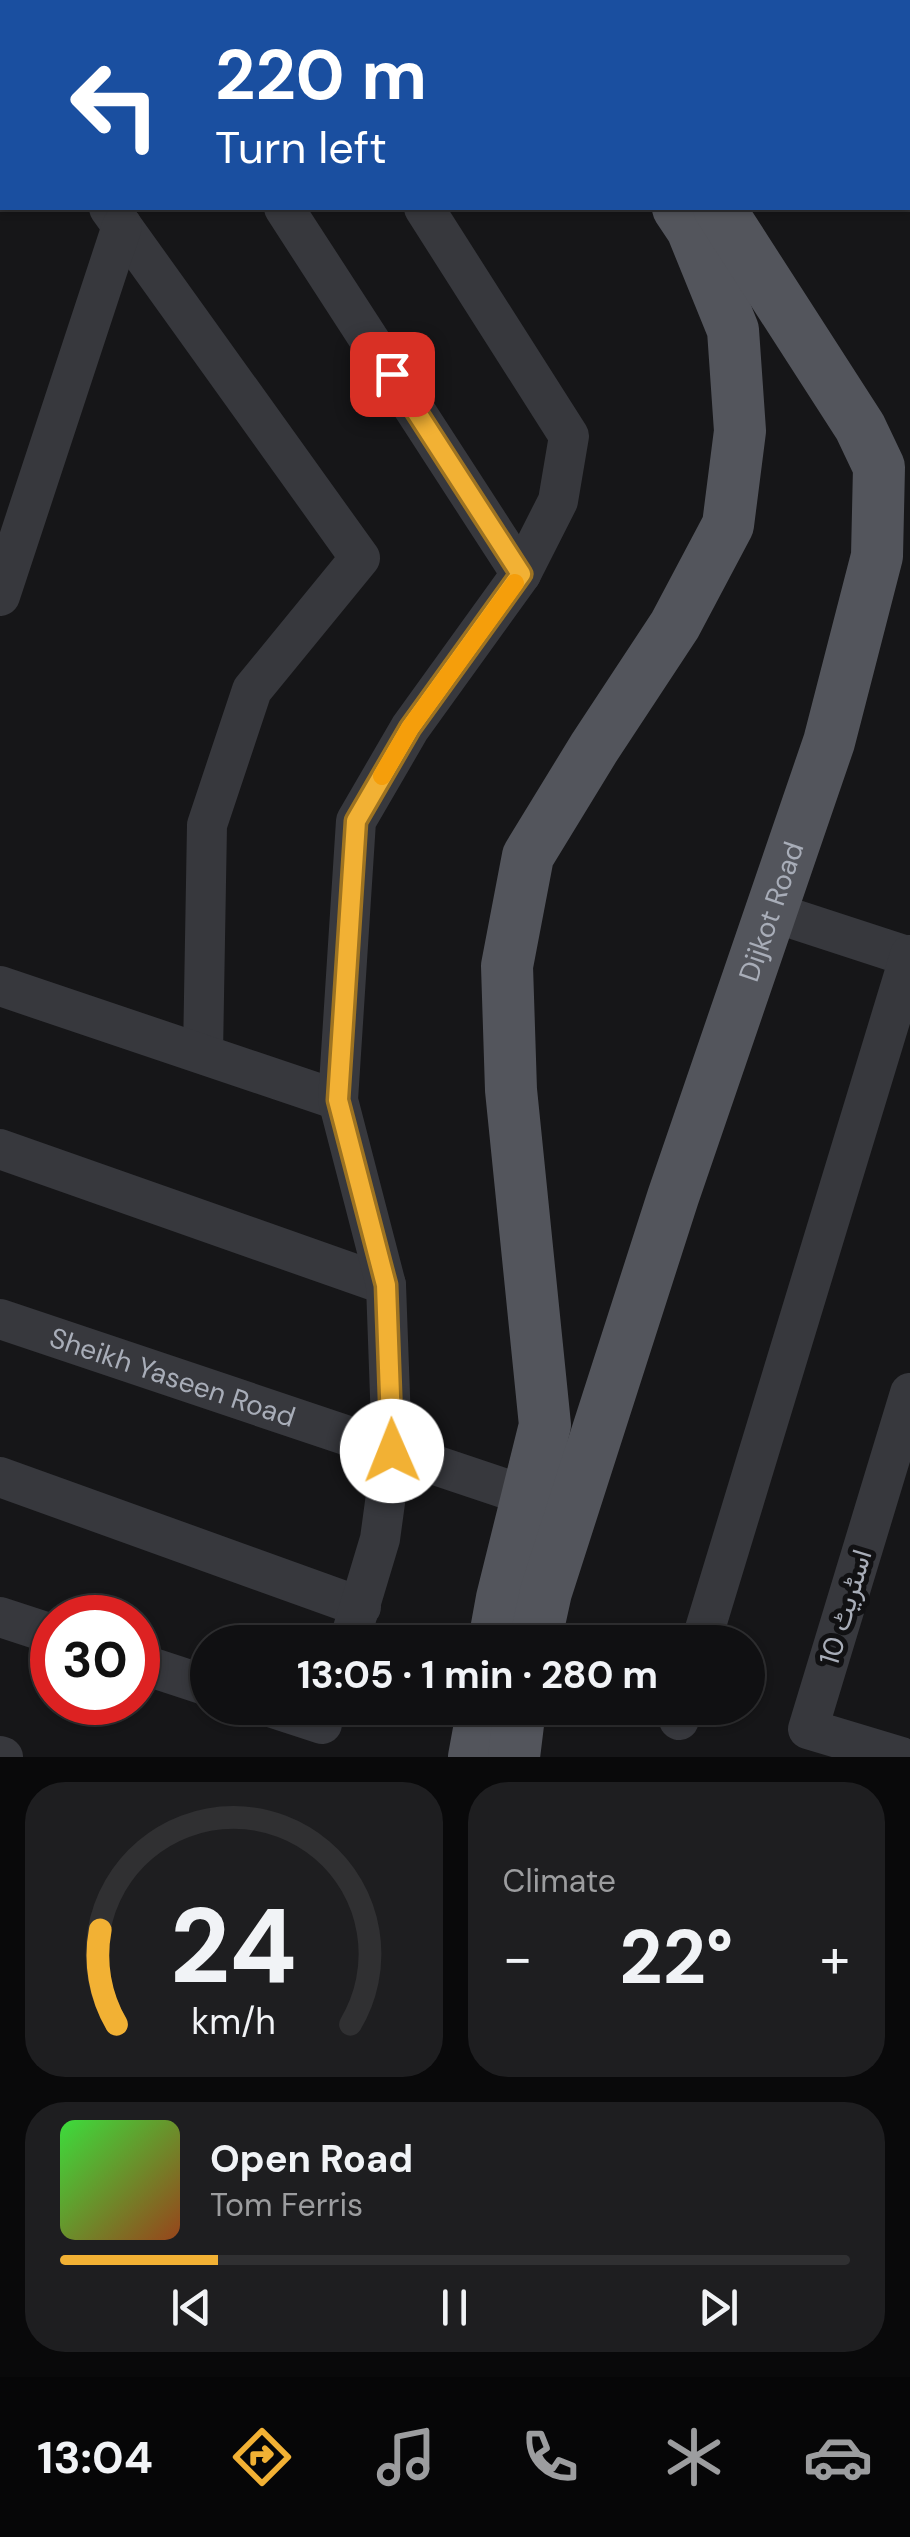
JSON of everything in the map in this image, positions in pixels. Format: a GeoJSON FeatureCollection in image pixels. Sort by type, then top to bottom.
{"type":"FeatureCollection","features":[{"type":"Feature","properties":{"kind":"main road","name":"Dijkot Road"},"geometry":{"type":"LineString","coordinates":[[538,1625],[546,1592],[550,1504],[512,1090],[507,966],[528,856],[675,625],[728,525],[740,431],[734,330],[692,230],[679,210]]}},
{"type":"Feature","properties":{"kind":"main road","name":"Dijkot Road"},"geometry":{"type":"LineString","coordinates":[[497,1625],[502,1598],[550,1504],[829,742],[877,556],[895,465],[860,428],[719,210]]}},
{"type":"Feature","properties":{"kind":"main road"},"geometry":{"type":"LineString","coordinates":[[474,1757],[480,1725]]}},
{"type":"Feature","properties":{"kind":"main road"},"geometry":{"type":"LineString","coordinates":[[514,1757],[518,1725]]}},
{"type":"Feature","properties":{"kind":"street"},"geometry":{"type":"LineString","coordinates":[[285,210],[521,574]]}},
{"type":"Feature","properties":{"kind":"street"},"geometry":{"type":"LineString","coordinates":[[0,1477],[355,1625],[380,1540],[392,1451],[386,1285],[338,1100],[356,821],[410,728],[521,574],[558,501],[569,436],[425,210]]}},
{"type":"Feature","properties":{"kind":"street"},"geometry":{"type":"LineString","coordinates":[[0,596],[116,217]]}},
{"type":"Feature","properties":{"kind":"street"},"geometry":{"type":"LineString","coordinates":[[116,217],[360,558],[252,690],[207,826],[203,1054]]}},
{"type":"Feature","properties":{"kind":"street"},"geometry":{"type":"LineString","coordinates":[[707,1625],[910,956],[769,911]]}},
{"type":"Feature","properties":{"kind":"street"},"geometry":{"type":"LineString","coordinates":[[0,986],[338,1100]]}},
{"type":"Feature","properties":{"kind":"street"},"geometry":{"type":"LineString","coordinates":[[0,1149],[386,1285]]}},
{"type":"Feature","properties":{"kind":"street","name":"Sheikh Yaseen Road"},"geometry":{"type":"LineString","coordinates":[[0,1319],[550,1504]]}},
{"type":"Feature","properties":{"kind":"street","name":"اسٹریٹ 10"},"geometry":{"type":"LineString","coordinates":[[901,1757],[804,1743],[910,1393]]}},
{"type":"Feature","properties":{"kind":"street"},"geometry":{"type":"LineString","coordinates":[[0,1617],[30,1627]]}},
{"type":"Feature","properties":{"kind":"street"},"geometry":{"type":"LineString","coordinates":[[160,1670],[190,1680]]}},
{"type":"Feature","properties":{"kind":"slow traffic"},"geometry":{"type":"LineString","coordinates":[[382,776],[410,728],[515,583]]}},
{"type":"Feature","properties":{"kind":"route"},"geometry":{"type":"LineString","coordinates":[[392,374],[521,574],[410,728],[356,821],[338,1100],[386,1285],[392,1451]]}}]}
